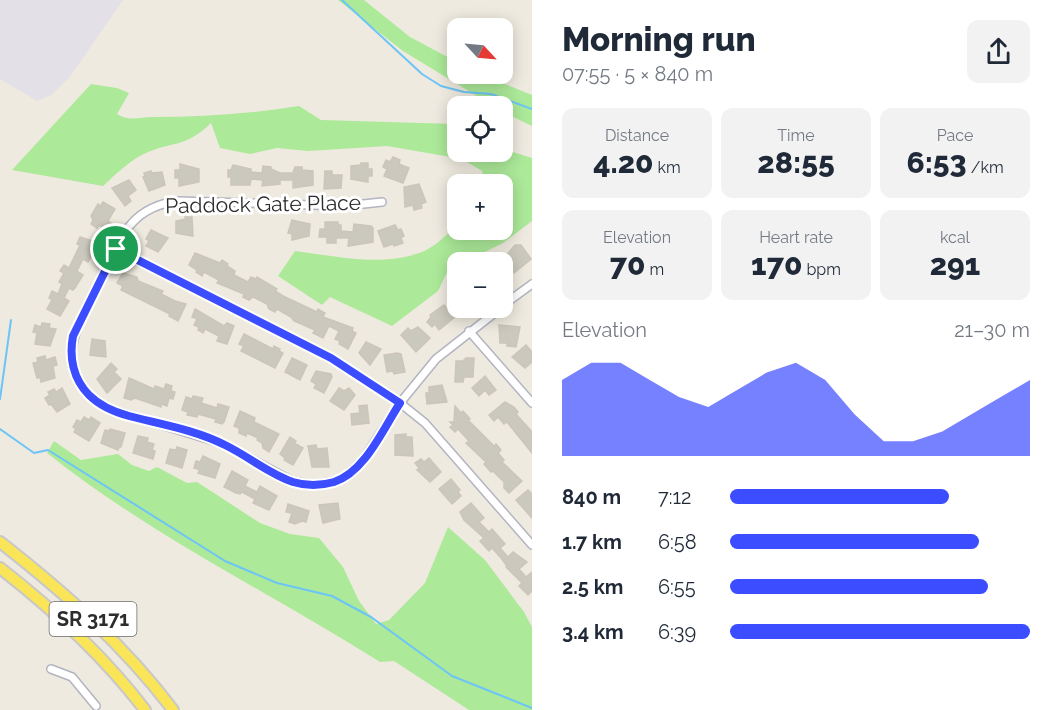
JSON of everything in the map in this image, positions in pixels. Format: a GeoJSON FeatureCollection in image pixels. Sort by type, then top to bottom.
{"type":"FeatureCollection","features":[{"type":"Feature","properties":{"kind":"main road","name":"SR 3171"},"geometry":{"type":"LineString","coordinates":[[0,542],[64,592],[95,622],[142,670],[173,710]]}},
{"type":"Feature","properties":{"kind":"main road","name":"SR 3171"},"geometry":{"type":"LineString","coordinates":[[0,568],[49,607],[91,646],[112,668],[145,710]]}},
{"type":"Feature","properties":{"kind":"street","name":"Paddock Gate Place"},"geometry":{"type":"LineString","coordinates":[[381,202],[345,206],[178,201],[154,205],[136,217],[116,249],[78,324],[71,347],[73,366],[81,386],[93,399],[109,409],[213,440],[292,482],[314,485],[336,481],[356,468],[400,403],[436,359],[487,318]]}},
{"type":"Feature","properties":{"kind":"street"},"geometry":{"type":"LineString","coordinates":[[116,249],[331,358],[400,403],[425,423],[532,545]]}},
{"type":"Feature","properties":{"kind":"street","name":"Paddock Gate Place"},"geometry":{"type":"LineString","coordinates":[[513,299],[532,284]]}},
{"type":"Feature","properties":{"kind":"street"},"geometry":{"type":"LineString","coordinates":[[469,331],[532,403]]}},
{"type":"Feature","properties":{"kind":"street"},"geometry":{"type":"LineString","coordinates":[[51,669],[72,677],[99,709]]}},
{"type":"Feature","properties":{"kind":"shaded area"},"geometry":{"type":"Polygon","coordinates":[[[0,0],[123,0],[69,78],[51,95],[37,101],[0,79],[0,0]]]}},
{"type":"Feature","properties":{"kind":"green space"},"geometry":{"type":"Polygon","coordinates":[[[338,0],[364,0],[410,37],[447,57],[447,78],[403,51],[338,0]]]}},
{"type":"Feature","properties":{"kind":"green space"},"geometry":{"type":"Polygon","coordinates":[[[91,84],[117,88],[129,93],[117,114],[130,118],[226,114],[299,106],[321,120],[447,124],[447,156],[387,146],[308,151],[277,148],[250,154],[220,148],[211,123],[187,140],[142,155],[124,167],[103,186],[12,170],[91,84]]]}},
{"type":"Feature","properties":{"kind":"green space"},"geometry":{"type":"Polygon","coordinates":[[[457,84],[505,84],[532,95],[532,126],[513,117],[513,96],[477,96],[457,84]]]}},
{"type":"Feature","properties":{"kind":"green space"},"geometry":{"type":"Polygon","coordinates":[[[513,152],[532,158],[532,221],[513,235],[513,174],[483,174],[482,171],[467,162],[513,162],[513,152]]]}},
{"type":"Feature","properties":{"kind":"green space"},"geometry":{"type":"Polygon","coordinates":[[[447,234],[447,240],[507,240],[485,252],[447,252],[447,272],[438,291],[392,326],[330,297],[322,305],[278,276],[295,251],[373,260],[404,257],[424,251],[447,234]]]}},
{"type":"Feature","properties":{"kind":"green space"},"geometry":{"type":"Polygon","coordinates":[[[54,441],[81,460],[118,454],[132,465],[149,471],[157,467],[187,483],[197,482],[260,523],[290,534],[319,538],[343,567],[359,601],[376,624],[389,620],[425,583],[448,527],[485,560],[524,612],[532,627],[532,710],[469,710],[394,661],[380,662],[168,537],[86,483],[47,453],[54,441]]]}},
{"type":"Feature","properties":{"kind":"building"},"geometry":{"type":"Polygon","coordinates":[[[393,157],[400,160],[399,164],[409,168],[403,183],[384,176],[387,169],[383,167],[386,160],[390,162],[393,157]]]}},
{"type":"Feature","properties":{"kind":"building"},"geometry":{"type":"Polygon","coordinates":[[[361,163],[368,163],[368,169],[372,169],[372,176],[368,176],[368,182],[351,179],[351,166],[361,165],[361,163]]]}},
{"type":"Feature","properties":{"kind":"building"},"geometry":{"type":"Polygon","coordinates":[[[180,164],[199,169],[199,182],[179,186],[179,178],[175,178],[175,170],[180,170],[180,164]]]}},
{"type":"Feature","properties":{"kind":"building"},"geometry":{"type":"Polygon","coordinates":[[[233,165],[251,169],[251,172],[262,173],[263,166],[271,167],[280,173],[293,173],[295,167],[302,167],[302,170],[313,171],[313,185],[293,188],[293,180],[280,180],[280,184],[262,186],[263,180],[251,179],[250,185],[231,185],[228,170],[231,170],[233,165]]]}},
{"type":"Feature","properties":{"kind":"building"},"geometry":{"type":"Polygon","coordinates":[[[151,171],[152,173],[162,172],[165,185],[149,191],[143,177],[145,177],[144,173],[151,171]]]}},
{"type":"Feature","properties":{"kind":"building"},"geometry":{"type":"Polygon","coordinates":[[[325,171],[332,171],[332,175],[342,175],[341,188],[324,189],[325,171]]]}},
{"type":"Feature","properties":{"kind":"building"},"geometry":{"type":"Polygon","coordinates":[[[129,180],[136,190],[128,196],[131,201],[125,206],[112,188],[129,180]]]}},
{"type":"Feature","properties":{"kind":"building"},"geometry":{"type":"Polygon","coordinates":[[[419,184],[426,202],[421,204],[422,208],[414,210],[413,205],[405,207],[404,187],[419,184]]]}},
{"type":"Feature","properties":{"kind":"building"},"geometry":{"type":"Polygon","coordinates":[[[103,202],[115,209],[108,221],[111,223],[108,230],[91,224],[93,220],[91,216],[98,204],[100,206],[103,202]]]}},
{"type":"Feature","properties":{"kind":"building"},"geometry":{"type":"Polygon","coordinates":[[[185,217],[192,217],[193,236],[176,233],[176,221],[186,219],[185,217]]]}},
{"type":"Feature","properties":{"kind":"building"},"geometry":{"type":"Polygon","coordinates":[[[292,220],[310,224],[309,236],[292,240],[292,234],[288,233],[292,220]]]}},
{"type":"Feature","properties":{"kind":"building"},"geometry":{"type":"Polygon","coordinates":[[[325,222],[338,222],[338,225],[341,225],[341,231],[353,232],[354,224],[371,226],[373,242],[348,246],[349,238],[336,238],[336,243],[327,243],[327,237],[319,237],[320,229],[325,229],[325,222]]]}},
{"type":"Feature","properties":{"kind":"building"},"geometry":{"type":"Polygon","coordinates":[[[395,225],[398,230],[401,229],[404,236],[401,238],[403,243],[384,247],[378,231],[395,225]]]}},
{"type":"Feature","properties":{"kind":"building"},"geometry":{"type":"Polygon","coordinates":[[[151,230],[168,238],[158,252],[146,246],[149,241],[146,239],[151,230]]]}},
{"type":"Feature","properties":{"kind":"building"},"geometry":{"type":"Polygon","coordinates":[[[80,237],[93,241],[91,243],[97,246],[88,262],[83,259],[77,271],[83,275],[73,290],[69,288],[64,298],[69,301],[60,316],[47,309],[52,300],[49,298],[52,291],[58,294],[62,284],[59,282],[64,273],[60,271],[64,265],[69,268],[80,245],[77,244],[80,237]]]}},
{"type":"Feature","properties":{"kind":"building"},"geometry":{"type":"Polygon","coordinates":[[[515,245],[521,245],[531,259],[514,273],[513,252],[509,252],[515,245]]]}},
{"type":"Feature","properties":{"kind":"building"},"geometry":{"type":"Polygon","coordinates":[[[195,253],[220,263],[222,260],[235,271],[234,275],[248,282],[251,277],[256,279],[257,277],[277,289],[275,291],[283,296],[317,312],[318,309],[325,313],[323,317],[353,328],[352,331],[356,333],[348,349],[335,339],[339,331],[329,326],[323,338],[313,333],[315,330],[294,321],[277,309],[275,312],[269,309],[267,304],[253,297],[249,300],[243,297],[244,294],[217,283],[219,280],[204,272],[202,276],[189,265],[195,253]]]}},
{"type":"Feature","properties":{"kind":"building"},"geometry":{"type":"Polygon","coordinates":[[[123,273],[137,277],[138,281],[163,291],[161,294],[186,304],[178,321],[169,316],[170,314],[121,290],[123,286],[117,283],[123,273]]]}},
{"type":"Feature","properties":{"kind":"building"},"geometry":{"type":"Polygon","coordinates":[[[444,305],[447,308],[447,318],[454,318],[439,330],[435,324],[432,327],[427,322],[430,315],[444,305]]]}},
{"type":"Feature","properties":{"kind":"building"},"geometry":{"type":"Polygon","coordinates":[[[195,309],[224,326],[227,323],[234,326],[227,344],[217,341],[219,336],[205,329],[203,333],[198,330],[199,327],[194,325],[197,319],[192,317],[195,309]]]}},
{"type":"Feature","properties":{"kind":"building"},"geometry":{"type":"Polygon","coordinates":[[[42,323],[50,324],[49,328],[56,329],[50,346],[35,344],[37,333],[33,332],[35,325],[41,327],[42,323]]]}},
{"type":"Feature","properties":{"kind":"building"},"geometry":{"type":"Polygon","coordinates":[[[499,325],[520,327],[516,347],[500,343],[499,325]]]}},
{"type":"Feature","properties":{"kind":"building"},"geometry":{"type":"Polygon","coordinates":[[[418,327],[430,338],[416,352],[401,335],[408,328],[411,331],[418,327]]]}},
{"type":"Feature","properties":{"kind":"building"},"geometry":{"type":"Polygon","coordinates":[[[244,334],[273,349],[274,346],[280,349],[279,351],[283,353],[275,368],[241,351],[244,346],[239,344],[244,334]]]}},
{"type":"Feature","properties":{"kind":"building"},"geometry":{"type":"Polygon","coordinates":[[[92,339],[105,341],[106,357],[90,355],[92,339]]]}},
{"type":"Feature","properties":{"kind":"building"},"geometry":{"type":"Polygon","coordinates":[[[366,342],[381,349],[370,365],[359,353],[366,342]]]}},
{"type":"Feature","properties":{"kind":"building"},"geometry":{"type":"Polygon","coordinates":[[[526,345],[532,352],[532,362],[525,368],[512,357],[526,345]]]}},
{"type":"Feature","properties":{"kind":"building"},"geometry":{"type":"Polygon","coordinates":[[[401,354],[405,372],[394,374],[393,371],[387,372],[384,355],[401,354]]]}},
{"type":"Feature","properties":{"kind":"building"},"geometry":{"type":"Polygon","coordinates":[[[45,356],[46,360],[55,357],[57,365],[53,366],[55,378],[41,382],[40,377],[37,378],[33,363],[38,362],[37,358],[45,356]]]}},
{"type":"Feature","properties":{"kind":"building"},"geometry":{"type":"Polygon","coordinates":[[[292,358],[307,365],[300,380],[285,372],[292,358]]]}},
{"type":"Feature","properties":{"kind":"building"},"geometry":{"type":"Polygon","coordinates":[[[466,358],[474,358],[473,377],[464,377],[463,382],[455,382],[456,361],[463,361],[466,358]]]}},
{"type":"Feature","properties":{"kind":"building"},"geometry":{"type":"Polygon","coordinates":[[[111,363],[117,369],[114,372],[121,379],[107,393],[97,379],[111,363]]]}},
{"type":"Feature","properties":{"kind":"building"},"geometry":{"type":"Polygon","coordinates":[[[316,371],[331,374],[332,377],[324,393],[314,388],[316,384],[311,381],[316,371]]]}},
{"type":"Feature","properties":{"kind":"building"},"geometry":{"type":"Polygon","coordinates":[[[485,376],[496,390],[489,395],[485,390],[479,396],[472,388],[485,376]]]}},
{"type":"Feature","properties":{"kind":"building"},"geometry":{"type":"Polygon","coordinates":[[[129,378],[154,389],[155,386],[164,389],[166,384],[172,386],[171,391],[175,392],[173,399],[169,398],[167,406],[161,404],[161,407],[135,398],[131,400],[124,398],[129,378]]]}},
{"type":"Feature","properties":{"kind":"building"},"geometry":{"type":"Polygon","coordinates":[[[442,385],[447,402],[427,404],[426,393],[429,393],[429,387],[442,385]]]}},
{"type":"Feature","properties":{"kind":"building"},"geometry":{"type":"Polygon","coordinates":[[[62,388],[70,404],[57,412],[45,398],[50,395],[48,392],[54,389],[56,392],[62,388]]]}},
{"type":"Feature","properties":{"kind":"building"},"geometry":{"type":"Polygon","coordinates":[[[339,388],[344,391],[349,388],[355,395],[344,410],[330,401],[339,388]]]}},
{"type":"Feature","properties":{"kind":"building"},"geometry":{"type":"Polygon","coordinates":[[[193,396],[203,398],[201,403],[217,408],[218,404],[229,407],[224,422],[222,424],[215,422],[216,419],[198,414],[197,417],[187,415],[188,412],[182,410],[186,397],[192,399],[193,396]]]}},
{"type":"Feature","properties":{"kind":"building"},"geometry":{"type":"Polygon","coordinates":[[[505,402],[514,407],[518,412],[516,414],[532,432],[532,453],[507,422],[504,424],[498,417],[494,421],[489,415],[505,402]]]}},
{"type":"Feature","properties":{"kind":"building"},"geometry":{"type":"Polygon","coordinates":[[[367,405],[369,423],[352,425],[351,414],[360,413],[359,406],[367,405]]]}},
{"type":"Feature","properties":{"kind":"building"},"geometry":{"type":"Polygon","coordinates":[[[455,406],[461,413],[463,411],[470,419],[468,420],[494,446],[496,444],[501,450],[498,453],[504,460],[502,462],[522,481],[509,493],[504,488],[504,482],[493,471],[491,472],[484,464],[486,462],[466,443],[469,441],[458,429],[455,432],[450,427],[453,425],[450,422],[454,422],[455,406]]]}},
{"type":"Feature","properties":{"kind":"building"},"geometry":{"type":"Polygon","coordinates":[[[240,411],[255,418],[254,422],[279,434],[269,452],[263,448],[258,438],[247,433],[246,436],[239,433],[239,428],[234,426],[240,411]]]}},
{"type":"Feature","properties":{"kind":"building"},"geometry":{"type":"Polygon","coordinates":[[[84,417],[89,420],[91,417],[100,423],[89,441],[74,432],[76,429],[73,427],[77,420],[81,422],[84,417]]]}},
{"type":"Feature","properties":{"kind":"building"},"geometry":{"type":"Polygon","coordinates":[[[110,429],[125,433],[118,450],[101,443],[105,430],[110,431],[110,429]]]}},
{"type":"Feature","properties":{"kind":"building"},"geometry":{"type":"Polygon","coordinates":[[[406,434],[406,437],[412,437],[413,456],[395,455],[395,435],[406,434]]]}},
{"type":"Feature","properties":{"kind":"building"},"geometry":{"type":"Polygon","coordinates":[[[138,436],[148,438],[147,442],[154,444],[153,459],[133,453],[138,436]]]}},
{"type":"Feature","properties":{"kind":"building"},"geometry":{"type":"Polygon","coordinates":[[[290,437],[296,441],[294,443],[303,448],[293,465],[284,460],[285,458],[280,454],[290,437]]]}},
{"type":"Feature","properties":{"kind":"building"},"geometry":{"type":"Polygon","coordinates":[[[316,445],[317,449],[327,448],[329,467],[312,467],[308,446],[316,445]]]}},
{"type":"Feature","properties":{"kind":"building"},"geometry":{"type":"Polygon","coordinates":[[[177,447],[187,450],[182,468],[166,463],[170,449],[176,450],[177,447]]]}},
{"type":"Feature","properties":{"kind":"building"},"geometry":{"type":"Polygon","coordinates":[[[203,456],[220,464],[215,478],[198,473],[200,470],[194,468],[196,461],[200,462],[203,456]]]}},
{"type":"Feature","properties":{"kind":"building"},"geometry":{"type":"Polygon","coordinates":[[[429,458],[441,472],[430,482],[417,470],[419,468],[415,463],[421,459],[424,462],[429,458]]]}},
{"type":"Feature","properties":{"kind":"building"},"geometry":{"type":"Polygon","coordinates":[[[232,471],[248,480],[245,486],[257,492],[260,486],[277,496],[269,510],[253,503],[255,499],[242,492],[236,493],[224,487],[232,471]]]}},
{"type":"Feature","properties":{"kind":"building"},"geometry":{"type":"Polygon","coordinates":[[[451,479],[460,490],[458,492],[461,496],[452,504],[439,489],[451,479]]]}},
{"type":"Feature","properties":{"kind":"building"},"geometry":{"type":"Polygon","coordinates":[[[528,490],[532,494],[532,518],[516,500],[528,490]]]}},
{"type":"Feature","properties":{"kind":"building"},"geometry":{"type":"Polygon","coordinates":[[[338,503],[340,519],[323,523],[319,505],[338,503]]]}},
{"type":"Feature","properties":{"kind":"building"},"geometry":{"type":"Polygon","coordinates":[[[471,503],[484,518],[479,522],[489,532],[492,529],[505,544],[500,548],[508,557],[513,552],[527,562],[519,569],[526,577],[532,572],[532,591],[528,595],[519,586],[522,583],[506,567],[501,558],[492,548],[489,551],[480,541],[484,538],[464,520],[460,512],[471,503]]]}},
{"type":"Feature","properties":{"kind":"building"},"geometry":{"type":"Polygon","coordinates":[[[288,504],[309,511],[306,522],[295,524],[289,522],[292,513],[286,512],[288,504]]]}},
{"type":"Feature","properties":{"kind":"waterway"},"geometry":{"type":"LineString","coordinates":[[342,0],[422,74],[441,86],[464,92],[491,94],[532,109]]}},
{"type":"Feature","properties":{"kind":"waterway"},"geometry":{"type":"LineString","coordinates":[[0,399],[11,320]]}},
{"type":"Feature","properties":{"kind":"waterway"},"geometry":{"type":"LineString","coordinates":[[0,429],[34,453],[48,450],[225,561],[277,583],[332,596],[371,617],[452,676],[532,708]]}},
{"type":"Feature","properties":{"kind":"route"},"geometry":{"type":"LineString","coordinates":[[116,249],[331,358],[400,403],[356,468],[336,481],[324,484],[292,482],[224,444],[118,413],[98,403],[89,395],[81,386],[73,366],[71,347],[73,336],[116,249]]}}]}
